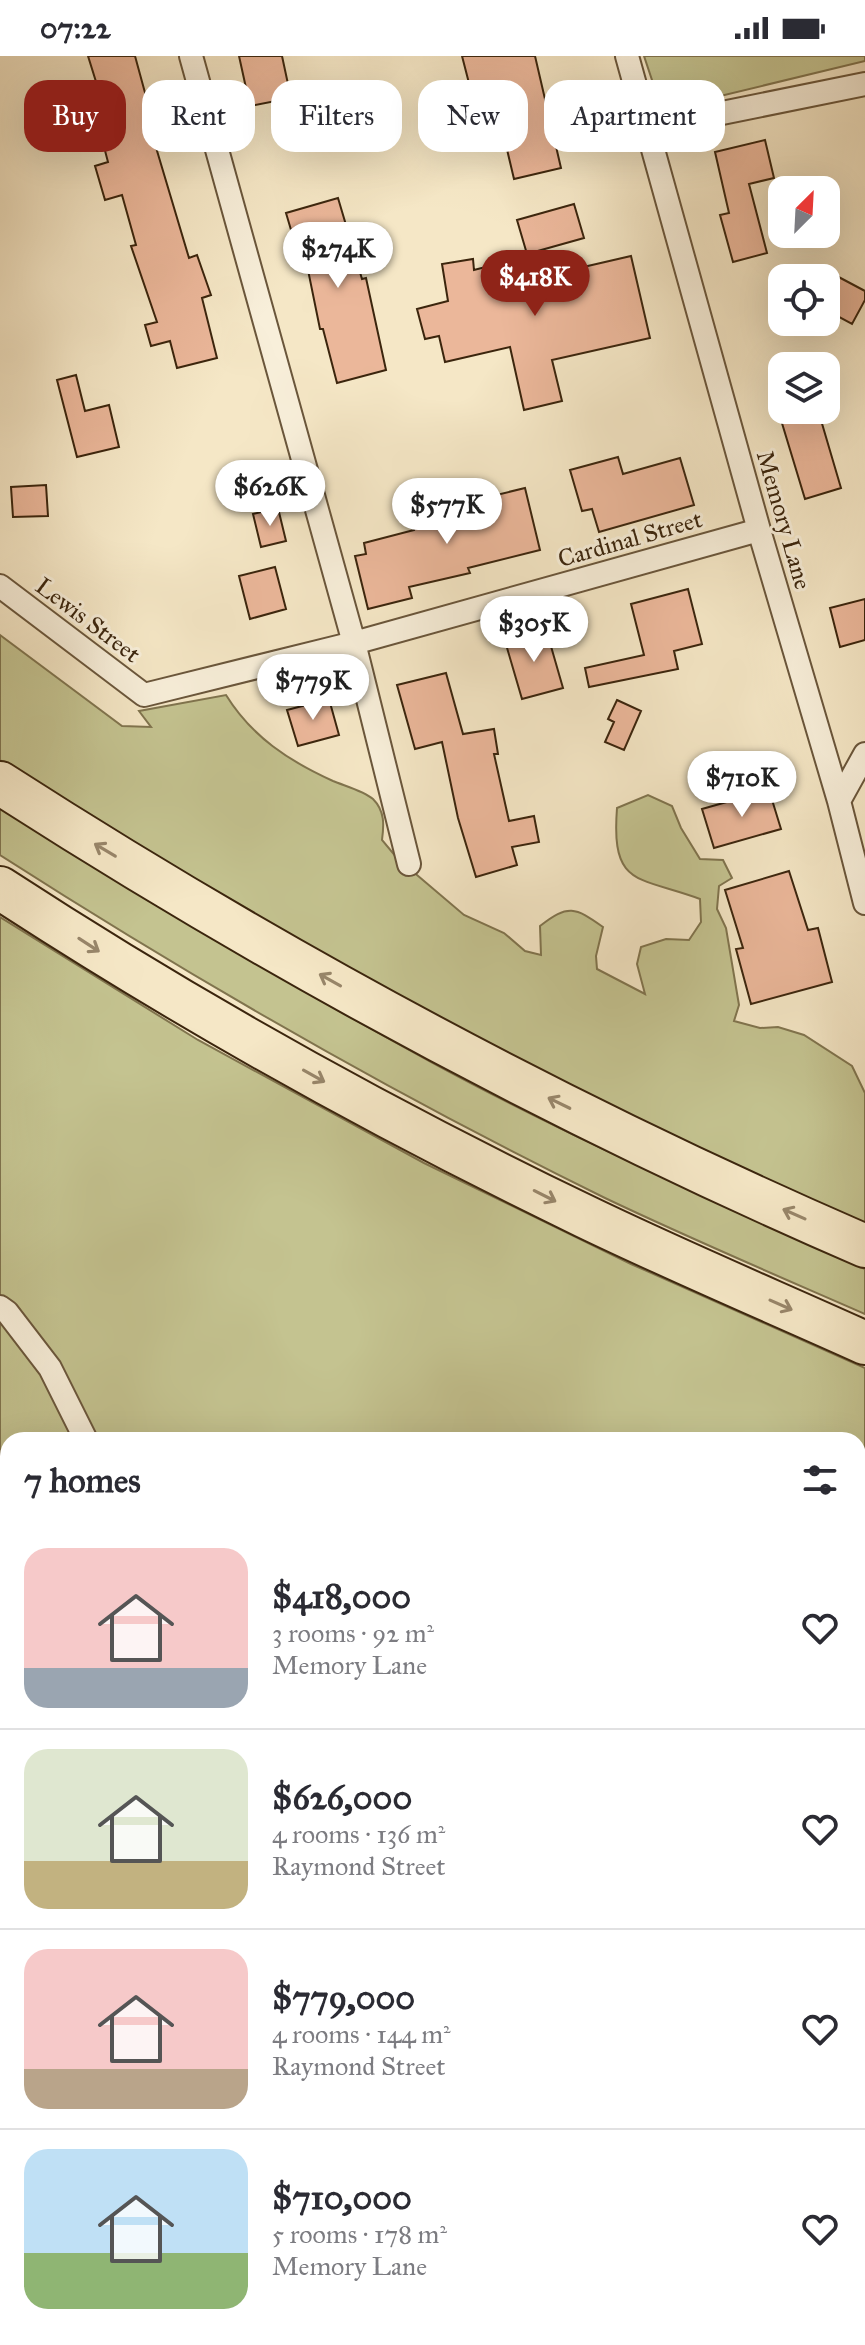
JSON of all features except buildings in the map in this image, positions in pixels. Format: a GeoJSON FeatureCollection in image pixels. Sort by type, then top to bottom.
{"type":"FeatureCollection","features":[{"type":"Feature","properties":{"kind":"highway"},"geometry":{"type":"LineString","coordinates":[[0,783],[230,925],[398,1018],[543,1095],[691,1168],[865,1246]]}},
{"type":"Feature","properties":{"kind":"highway"},"geometry":{"type":"LineString","coordinates":[[0,888],[127,969],[396,1121],[585,1217],[865,1343]]}},
{"type":"Feature","properties":{"kind":"street"},"geometry":{"type":"LineString","coordinates":[[191,56],[354,643],[409,864]]}},
{"type":"Feature","properties":{"kind":"street","name":"Memory Lane"},"geometry":{"type":"LineString","coordinates":[[627,56],[634,80]]}},
{"type":"Feature","properties":{"kind":"street"},"geometry":{"type":"LineString","coordinates":[[725,112],[865,84]]}},
{"type":"Feature","properties":{"kind":"street","name":"Memory Lane"},"geometry":{"type":"LineString","coordinates":[[655,152],[759,530],[839,801],[860,861],[865,903]]}},
{"type":"Feature","properties":{"kind":"street","name":"Cardinal Street"},"geometry":{"type":"LineString","coordinates":[[144,695],[354,643],[759,530]]}},
{"type":"Feature","properties":{"kind":"street","name":"Lewis Street"},"geometry":{"type":"LineString","coordinates":[[0,586],[144,695]]}},
{"type":"Feature","properties":{"kind":"street"},"geometry":{"type":"LineString","coordinates":[[839,801],[865,754]]}},
{"type":"Feature","properties":{"kind":"street"},"geometry":{"type":"LineString","coordinates":[[0,1307],[50,1368],[82,1432]]}},
{"type":"Feature","properties":{"kind":"shaded area"},"geometry":{"type":"Polygon","coordinates":[[[644,56],[865,56],[865,61],[725,95],[725,80],[652,80],[644,56]]]}},
{"type":"Feature","properties":{"kind":"shaded area"},"geometry":{"type":"Polygon","coordinates":[[[0,635],[122,726],[151,727],[139,711],[226,695],[260,735],[287,756],[373,799],[382,813],[382,840],[397,858],[464,915],[504,933],[525,951],[541,955],[540,926],[565,911],[585,915],[603,927],[596,956],[597,969],[645,994],[637,964],[641,947],[666,939],[689,940],[701,922],[700,899],[644,881],[624,865],[616,834],[617,808],[648,795],[672,806],[700,859],[723,860],[732,878],[719,886],[717,909],[726,928],[739,1005],[734,1021],[760,1028],[778,1027],[804,1035],[852,1066],[865,1093],[865,1225],[689,1149],[412,1008],[79,812],[0,760],[0,635]]]}},
{"type":"Feature","properties":{"kind":"shaded area"},"geometry":{"type":"Polygon","coordinates":[[[0,808],[269,970],[433,1063],[593,1144],[865,1269],[865,1314],[670,1228],[527,1159],[374,1078],[222,992],[0,855],[0,808]]]}},
{"type":"Feature","properties":{"kind":"shaded area"},"geometry":{"type":"Polygon","coordinates":[[[0,917],[198,1040],[424,1163],[631,1264],[865,1368],[865,1432],[0,1432],[0,917]]]}}]}
